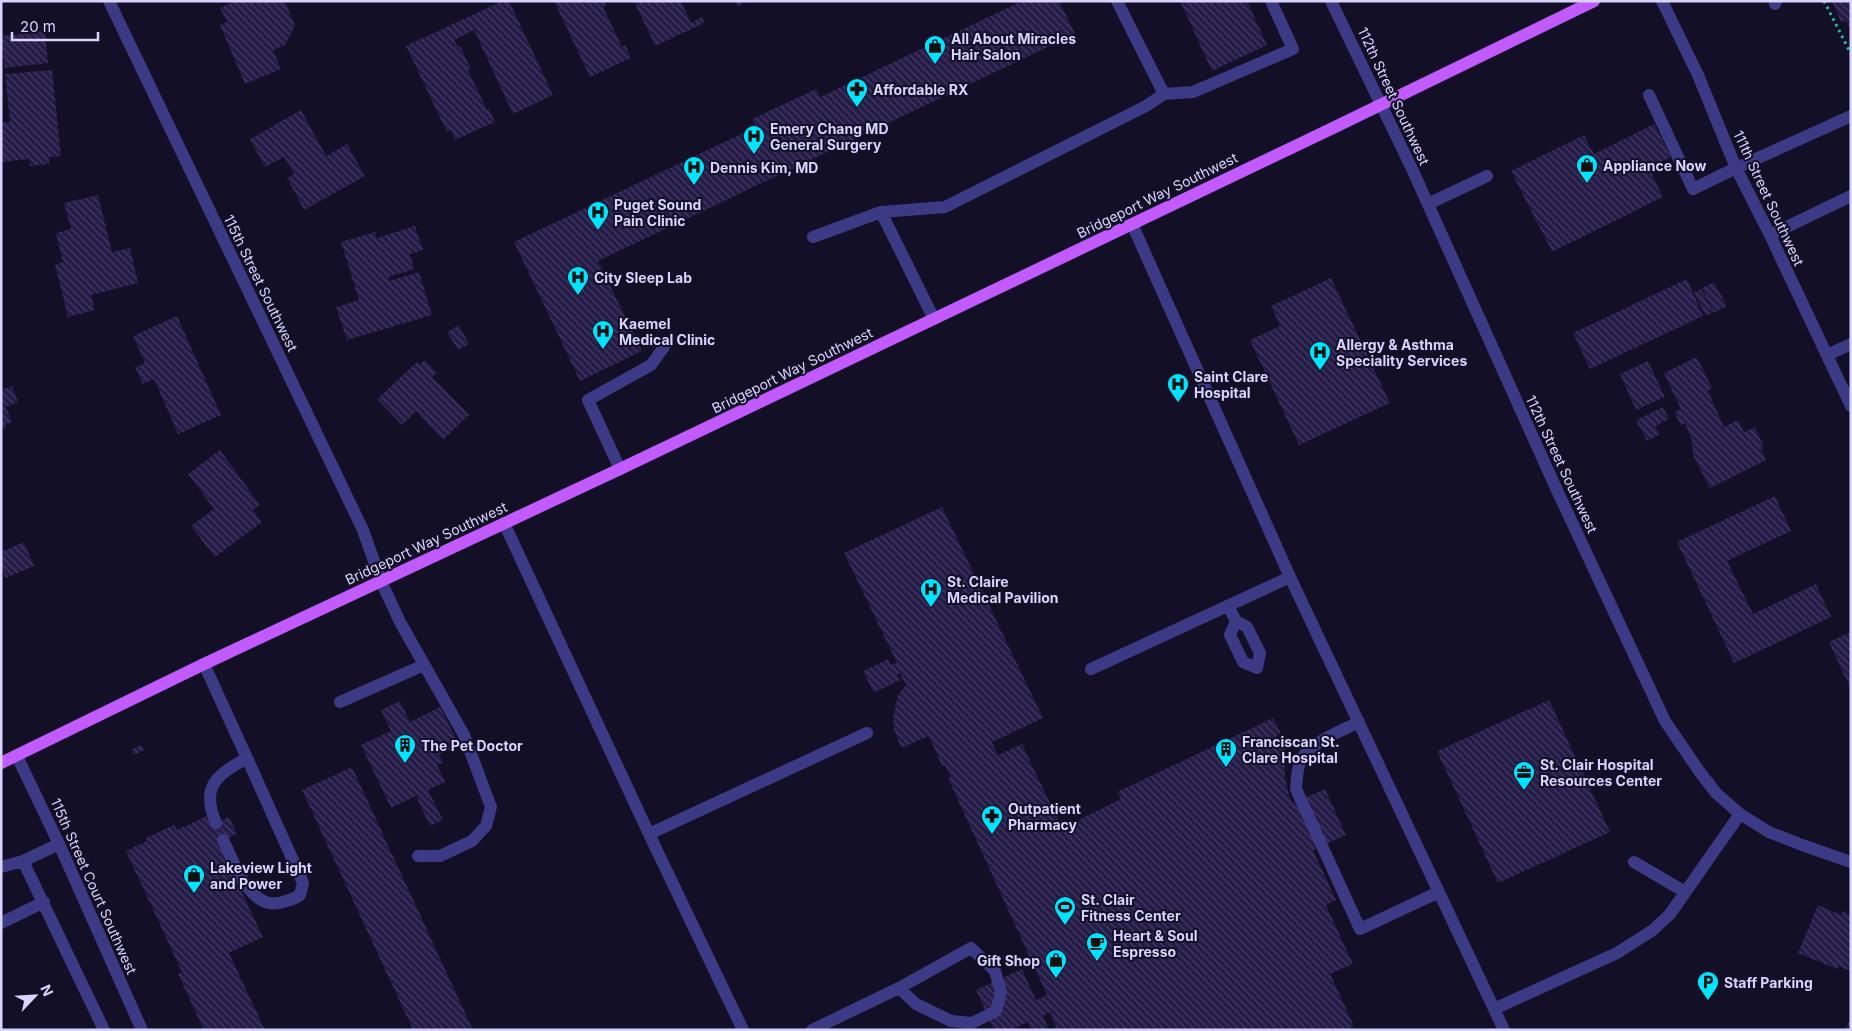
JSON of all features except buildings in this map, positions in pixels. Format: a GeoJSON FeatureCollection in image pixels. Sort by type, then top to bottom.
{"type":"FeatureCollection","features":[{"type":"Feature","properties":{"kind":"main road","name":"Bridgeport Way Southwest"},"geometry":{"type":"LineString","coordinates":[[1,763],[204,664],[620,469],[1382,105],[1594,1]]}},
{"type":"Feature","properties":{"kind":"street","name":"115th Street Southwest"},"geometry":{"type":"LineString","coordinates":[[109,1],[363,530],[380,581],[400,622],[464,735],[491,807],[486,826],[472,841],[440,856],[418,856]]}},
{"type":"Feature","properties":{"kind":"street"},"geometry":{"type":"LineString","coordinates":[[1117,1],[1164,94]]}},
{"type":"Feature","properties":{"kind":"street"},"geometry":{"type":"LineString","coordinates":[[813,237],[882,212],[945,207],[1146,106],[1164,94],[1193,92],[1293,49],[1271,1]]}},
{"type":"Feature","properties":{"kind":"street","name":"112th Street Southwest"},"geometry":{"type":"LineString","coordinates":[[1331,1],[1428,204],[1555,486],[1665,721],[1716,793],[1740,814],[1769,832],[1851,862]]}},
{"type":"Feature","properties":{"kind":"street","name":"111th Street Southwest"},"geometry":{"type":"LineString","coordinates":[[1662,1],[1698,75],[1736,168],[1851,406]]}},
{"type":"Feature","properties":{"kind":"street"},"geometry":{"type":"LineString","coordinates":[[1649,95],[1693,189],[1851,116]]}},
{"type":"Feature","properties":{"kind":"street"},"geometry":{"type":"LineString","coordinates":[[1428,204],[1487,176]]}},
{"type":"Feature","properties":{"kind":"street"},"geometry":{"type":"LineString","coordinates":[[1770,235],[1851,196]]}},
{"type":"Feature","properties":{"kind":"street"},"geometry":{"type":"LineString","coordinates":[[882,212],[934,319]]}},
{"type":"Feature","properties":{"kind":"street"},"geometry":{"type":"LineString","coordinates":[[1132,224],[1290,577],[1504,1030]]}},
{"type":"Feature","properties":{"kind":"street"},"geometry":{"type":"LineString","coordinates":[[1827,355],[1851,344]]}},
{"type":"Feature","properties":{"kind":"street"},"geometry":{"type":"LineString","coordinates":[[620,469],[588,400],[651,365],[664,348]]}},
{"type":"Feature","properties":{"kind":"street"},"geometry":{"type":"LineString","coordinates":[[504,523],[743,1030]]}},
{"type":"Feature","properties":{"kind":"street"},"geometry":{"type":"LineString","coordinates":[[1091,669],[1290,577]]}},
{"type":"Feature","properties":{"kind":"street"},"geometry":{"type":"LineString","coordinates":[[1228,606],[1236,621]]}},
{"type":"Feature","properties":{"kind":"street"},"geometry":{"type":"LineString","coordinates":[[204,664],[303,883],[300,895],[288,901],[273,904],[258,899],[245,884],[223,840]]}},
{"type":"Feature","properties":{"kind":"street"},"geometry":{"type":"LineString","coordinates":[[340,702],[424,665]]}},
{"type":"Feature","properties":{"kind":"street"},"geometry":{"type":"LineString","coordinates":[[1359,722],[1317,744],[1304,755],[1298,771],[1296,789],[1360,929],[1439,892]]}},
{"type":"Feature","properties":{"kind":"street"},"geometry":{"type":"LineString","coordinates":[[649,834],[867,733]]}},
{"type":"Feature","properties":{"kind":"street","name":"115th Street Court Southwest"},"geometry":{"type":"LineString","coordinates":[[18,756],[142,1030]]}},
{"type":"Feature","properties":{"kind":"street"},"geometry":{"type":"LineString","coordinates":[[216,823],[210,805],[214,784],[218,777],[226,770],[246,758]]}},
{"type":"Feature","properties":{"kind":"street"},"geometry":{"type":"LineString","coordinates":[[1494,1009],[1624,950],[1659,924],[1670,914],[1740,814]]}},
{"type":"Feature","properties":{"kind":"street"},"geometry":{"type":"LineString","coordinates":[[1,867],[23,861],[59,844]]}},
{"type":"Feature","properties":{"kind":"street"},"geometry":{"type":"LineString","coordinates":[[23,861],[104,1030]]}},
{"type":"Feature","properties":{"kind":"street"},"geometry":{"type":"LineString","coordinates":[[1634,862],[1685,892]]}},
{"type":"Feature","properties":{"kind":"street"},"geometry":{"type":"LineString","coordinates":[[1,923],[44,902]]}},
{"type":"Feature","properties":{"kind":"street"},"geometry":{"type":"LineString","coordinates":[[812,1030],[899,988],[971,948],[995,971],[1001,992],[996,1011],[972,1022],[951,1021],[916,1004],[899,988]]}},
{"type":"Feature","properties":{"kind":"path"},"geometry":{"type":"LineString","coordinates":[[1824,1],[1851,54]]}},
{"type":"Feature","properties":{"kind":"place","name":"All About Miracles Hair Salon"},"geometry":{"type":"Point","coordinates":[935,65]}},
{"type":"Feature","properties":{"kind":"place","name":"Affordable RX"},"geometry":{"type":"Point","coordinates":[857,108]}},
{"type":"Feature","properties":{"kind":"place","name":"Emery Chang MD General Surgery"},"geometry":{"type":"Point","coordinates":[754,155]}},
{"type":"Feature","properties":{"kind":"place","name":"Appliance Now"},"geometry":{"type":"Point","coordinates":[1587,184]}},
{"type":"Feature","properties":{"kind":"place","name":"Dennis Kim, MD"},"geometry":{"type":"Point","coordinates":[694,186]}},
{"type":"Feature","properties":{"kind":"place","name":"Puget Sound Pain Clinic"},"geometry":{"type":"Point","coordinates":[598,231]}},
{"type":"Feature","properties":{"kind":"place","name":"City Sleep Lab"},"geometry":{"type":"Point","coordinates":[578,296]}},
{"type":"Feature","properties":{"kind":"place","name":"Kaemel Medical Clinic"},"geometry":{"type":"Point","coordinates":[603,350]}},
{"type":"Feature","properties":{"kind":"place","name":"Allergy & Asthma Speciality Services"},"geometry":{"type":"Point","coordinates":[1320,371]}},
{"type":"Feature","properties":{"kind":"place","name":"Saint Clare Hospital"},"geometry":{"type":"Point","coordinates":[1178,403]}},
{"type":"Feature","properties":{"kind":"place","name":"St. Claire Medical Pavilion"},"geometry":{"type":"Point","coordinates":[931,608]}},
{"type":"Feature","properties":{"kind":"place","name":"The Pet Doctor"},"geometry":{"type":"Point","coordinates":[405,764]}},
{"type":"Feature","properties":{"kind":"place","name":"Franciscan St. Clare Hospital"},"geometry":{"type":"Point","coordinates":[1226,768]}},
{"type":"Feature","properties":{"kind":"place","name":"St. Clair Hospital Resources Center"},"geometry":{"type":"Point","coordinates":[1524,791]}},
{"type":"Feature","properties":{"kind":"place","name":"Outpatient Pharmacy"},"geometry":{"type":"Point","coordinates":[992,835]}},
{"type":"Feature","properties":{"kind":"place","name":"Lakeview Light and Power"},"geometry":{"type":"Point","coordinates":[194,894]}},
{"type":"Feature","properties":{"kind":"place","name":"St. Clair Fitness Center"},"geometry":{"type":"Point","coordinates":[1065,926]}},
{"type":"Feature","properties":{"kind":"place","name":"Heart & Soul Espresso"},"geometry":{"type":"Point","coordinates":[1097,962]}},
{"type":"Feature","properties":{"kind":"place","name":"Gift Shop"},"geometry":{"type":"Point","coordinates":[1056,979]}},
{"type":"Feature","properties":{"kind":"place","name":"Staff Parking"},"geometry":{"type":"Point","coordinates":[1708,1001]}}]}
